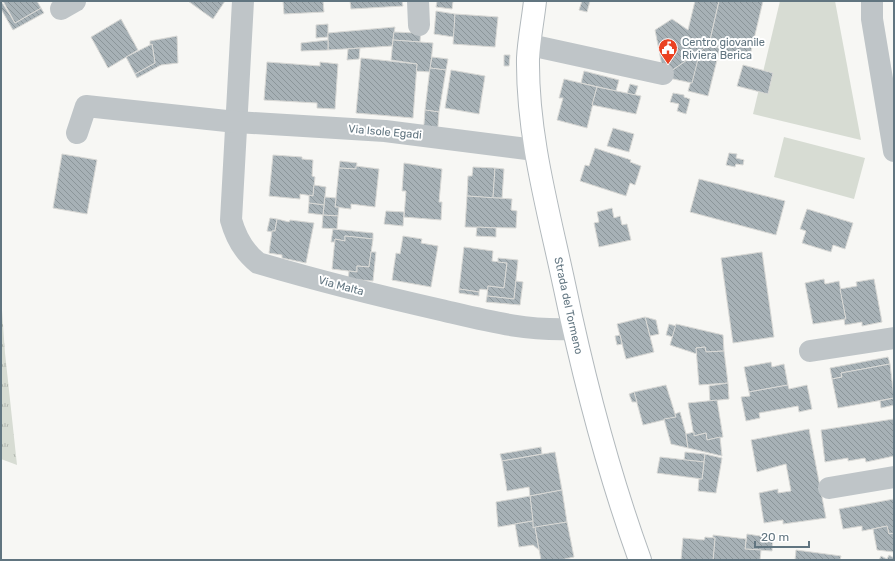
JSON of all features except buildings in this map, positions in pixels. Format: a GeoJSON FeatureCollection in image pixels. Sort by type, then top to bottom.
{"type":"FeatureCollection","features":[{"type":"Feature","properties":{"kind":"street","name":"Via Malta"},"geometry":{"type":"LineString","coordinates":[[243,1],[231,220],[234,234],[249,256],[258,263],[354,291],[518,327],[547,330],[573,329]]}},
{"type":"Feature","properties":{"kind":"street"},"geometry":{"type":"LineString","coordinates":[[418,1],[419,25]]}},
{"type":"Feature","properties":{"kind":"street","name":"Strada del Tormeno"},"geometry":{"type":"LineString","coordinates":[[535,1],[528,57],[535,150],[573,329],[593,406],[628,525],[640,560]]}},
{"type":"Feature","properties":{"kind":"street"},"geometry":{"type":"LineString","coordinates":[[872,1],[872,19],[894,151]]}},
{"type":"Feature","properties":{"kind":"street"},"geometry":{"type":"LineString","coordinates":[[530,45],[663,74]]}},
{"type":"Feature","properties":{"kind":"street"},"geometry":{"type":"LineString","coordinates":[[77,133],[86,106],[236,122]]}},
{"type":"Feature","properties":{"kind":"street","name":"Via Isole Egadi"},"geometry":{"type":"LineString","coordinates":[[236,122],[385,131],[535,150]]}},
{"type":"Feature","properties":{"kind":"street"},"geometry":{"type":"LineString","coordinates":[[810,350],[894,338]]}},
{"type":"Feature","properties":{"kind":"street"},"geometry":{"type":"LineString","coordinates":[[829,488],[894,477]]}},
{"type":"Feature","properties":{"kind":"green space"},"geometry":{"type":"Polygon","coordinates":[[[780,1],[835,1],[861,140],[753,114],[780,1]]]}},
{"type":"Feature","properties":{"kind":"green space"},"geometry":{"type":"Polygon","coordinates":[[[784,137],[865,158],[854,199],[774,177],[784,137]]]}},
{"type":"Feature","properties":{"kind":"green space"},"geometry":{"type":"Polygon","coordinates":[[[1,296],[5,353],[17,465],[1,459],[1,296]]]}},
{"type":"Feature","properties":{"kind":"place","name":"Centro giovanile Riviera Berica"},"geometry":{"type":"Point","coordinates":[668,65]}}]}
